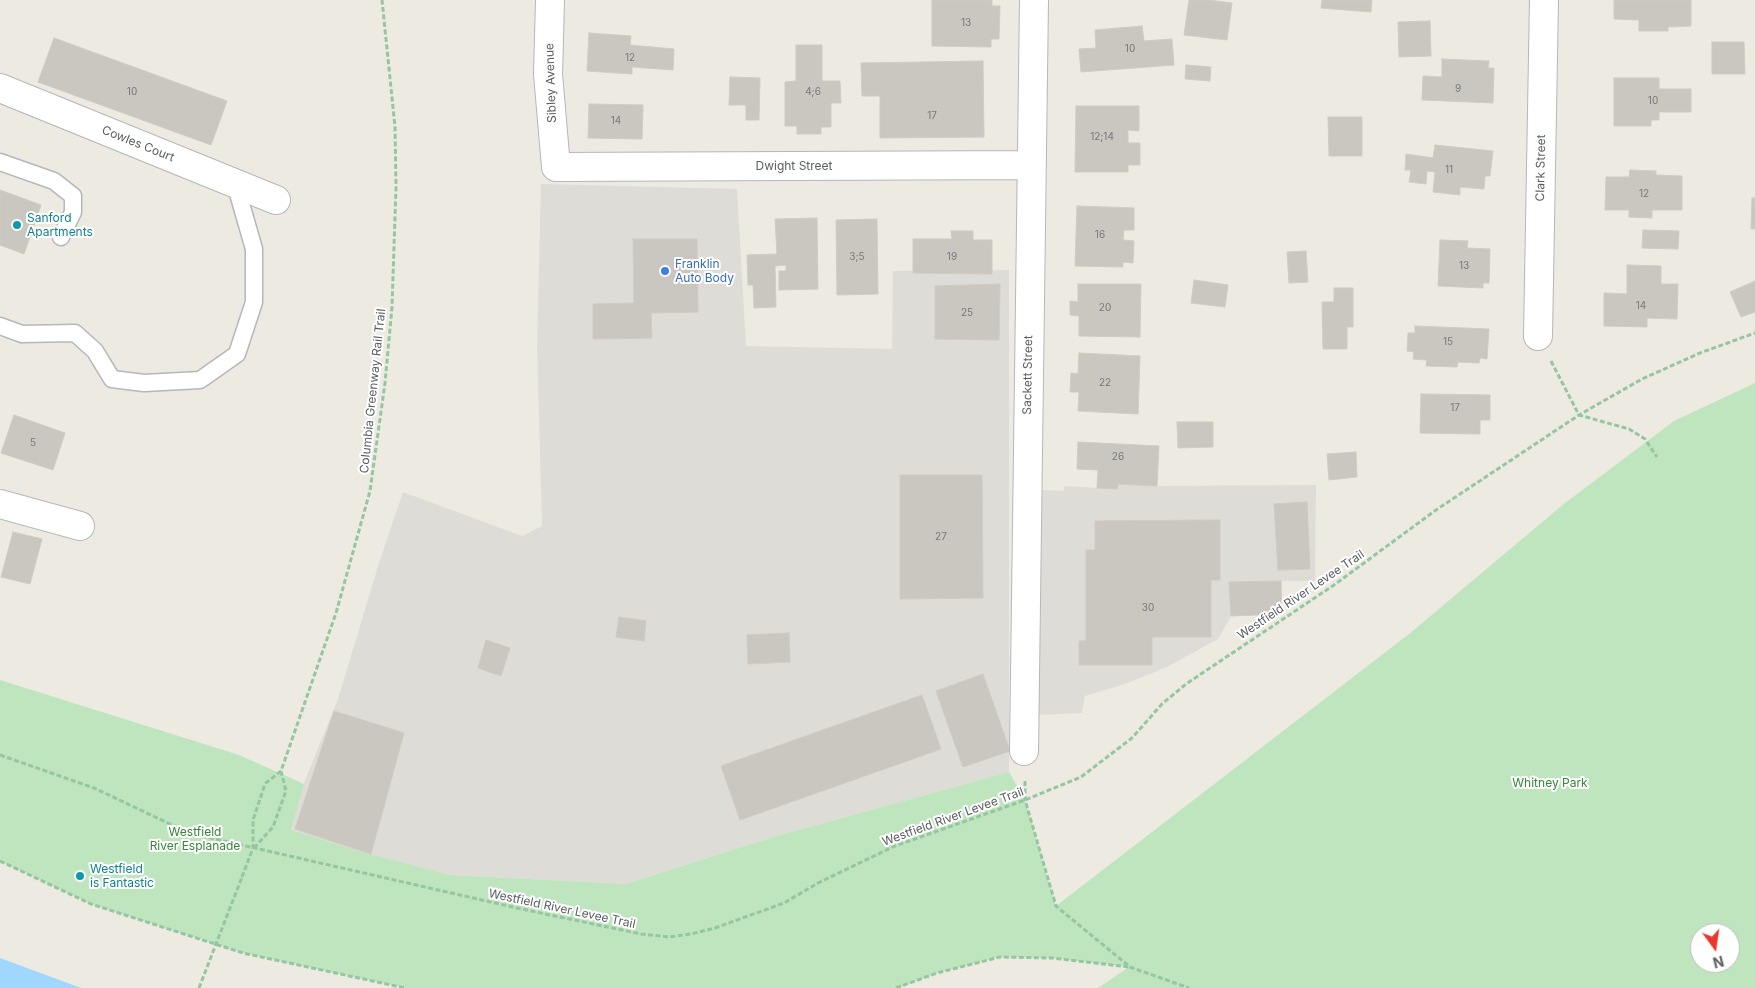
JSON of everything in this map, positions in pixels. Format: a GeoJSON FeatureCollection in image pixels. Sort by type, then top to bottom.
{"type":"FeatureCollection","features":[{"type":"Feature","properties":{"kind":"street","name":"Sibley Avenue"},"geometry":{"type":"LineString","coordinates":[[550,0],[548,74],[556,166]]}},
{"type":"Feature","properties":{"kind":"street","name":"Sackett Street"},"geometry":{"type":"LineString","coordinates":[[1024,750],[1034,0]]}},
{"type":"Feature","properties":{"kind":"street","name":"Clark Street"},"geometry":{"type":"LineString","coordinates":[[1538,336],[1544,0]]}},
{"type":"Feature","properties":{"kind":"street","name":"Cowles Court"},"geometry":{"type":"LineString","coordinates":[[0,88],[276,200]]}},
{"type":"Feature","properties":{"kind":"street","name":"Dwight Street"},"geometry":{"type":"LineString","coordinates":[[556,166],[1031,165]]}},
{"type":"Feature","properties":{"kind":"street"},"geometry":{"type":"LineString","coordinates":[[0,504],[80,526]]}},
{"type":"Feature","properties":{"kind":"lane"},"geometry":{"type":"LineString","coordinates":[[0,162],[54,181],[73,196],[73,212],[61,237]]}},
{"type":"Feature","properties":{"kind":"lane"},"geometry":{"type":"LineString","coordinates":[[0,326],[22,334],[75,333],[94,351],[112,379],[144,383],[200,380],[237,354],[254,302],[254,249],[235,184]]}},
{"type":"Feature","properties":{"kind":"path","name":"Columbia Greenway Rail Trail"},"geometry":{"type":"LineString","coordinates":[[253,848],[273,827],[286,791],[281,772],[336,614],[370,491],[376,454],[392,307],[396,187],[395,126],[382,0]]}},
{"type":"Feature","properties":{"kind":"path","name":"Westfield River Levee Trail"},"geometry":{"type":"LineString","coordinates":[[0,755],[94,788],[189,833],[526,910],[641,934],[669,937],[691,934],[715,928],[784,903],[818,883],[895,846],[1025,800],[1081,777],[1132,738],[1162,704],[1186,684],[1334,585],[1436,510],[1579,415],[1642,379],[1700,353],[1755,332]]}},
{"type":"Feature","properties":{"kind":"path"},"geometry":{"type":"LineString","coordinates":[[1538,336],[1579,415],[1629,429],[1645,439],[1657,456]]}},
{"type":"Feature","properties":{"kind":"path","name":"Columbia Greenway Rail Trail"},"geometry":{"type":"LineString","coordinates":[[199,988],[253,848],[253,820],[264,787],[266,783],[281,772]]}},
{"type":"Feature","properties":{"kind":"path"},"geometry":{"type":"LineString","coordinates":[[1025,800],[1056,906],[1130,967]]}},
{"type":"Feature","properties":{"kind":"path"},"geometry":{"type":"LineString","coordinates":[[0,861],[90,904],[243,953],[406,988]]}},
{"type":"Feature","properties":{"kind":"path"},"geometry":{"type":"LineString","coordinates":[[896,988],[936,973],[1000,957],[1052,958],[1130,967],[1189,988]]}},
{"type":"Feature","properties":{"kind":"shaded area"},"geometry":{"type":"Polygon","coordinates":[[[541,184],[737,189],[746,346],[892,349],[893,271],[1009,270],[1009,772],[773,837],[626,884],[450,875],[357,852],[291,830],[304,783],[338,699],[379,563],[403,492],[522,536],[542,526],[537,346],[541,184]]]}},
{"type":"Feature","properties":{"kind":"shaded area"},"geometry":{"type":"Polygon","coordinates":[[[1118,484],[1157,486],[1316,485],[1315,581],[1281,581],[1282,614],[1231,616],[1218,639],[1167,667],[1125,684],[1085,696],[1082,713],[1039,715],[1042,490],[1064,491],[1064,486],[1117,489],[1118,484]]]}},
{"type":"Feature","properties":{"kind":"green space"},"geometry":{"type":"Polygon","coordinates":[[[1755,383],[1755,988],[1098,988],[1129,967],[1052,958],[1000,957],[937,973],[898,988],[405,988],[243,953],[91,904],[0,861],[0,680],[239,755],[304,784],[291,830],[358,851],[450,875],[626,884],[773,837],[1009,772],[1025,800],[1056,906],[1409,634],[1565,503],[1674,421],[1755,383]]]}},
{"type":"Feature","properties":{"kind":"water"},"geometry":{"type":"Polygon","coordinates":[[[0,958],[81,988],[0,988],[0,958]]]}},
{"type":"Feature","properties":{"kind":"building"},"geometry":{"type":"Polygon","coordinates":[[[932,0],[992,0],[992,6],[1000,6],[999,39],[991,39],[991,47],[932,46],[932,0]]]}},
{"type":"Feature","properties":{"kind":"building"},"geometry":{"type":"Polygon","coordinates":[[[1189,0],[1232,3],[1227,40],[1184,35],[1189,0]]]}},
{"type":"Feature","properties":{"kind":"building"},"geometry":{"type":"Polygon","coordinates":[[[1322,0],[1372,0],[1371,12],[1321,8],[1322,0]]]}},
{"type":"Feature","properties":{"kind":"building"},"geometry":{"type":"Polygon","coordinates":[[[1614,0],[1691,0],[1691,26],[1668,27],[1668,31],[1639,31],[1639,20],[1614,19],[1614,0]]]}},
{"type":"Feature","properties":{"kind":"building"},"geometry":{"type":"Polygon","coordinates":[[[1430,21],[1431,56],[1399,57],[1398,22],[1430,21]]]}},
{"type":"Feature","properties":{"kind":"building"},"geometry":{"type":"Polygon","coordinates":[[[1142,26],[1144,41],[1172,39],[1174,65],[1081,72],[1079,49],[1096,48],[1095,30],[1142,26]]]}},
{"type":"Feature","properties":{"kind":"building"},"geometry":{"type":"Polygon","coordinates":[[[589,33],[631,36],[630,45],[674,49],[673,70],[632,67],[632,74],[587,71],[589,33]]]}},
{"type":"Feature","properties":{"kind":"building"},"geometry":{"type":"Polygon","coordinates":[[[54,38],[227,101],[211,145],[38,82],[54,38]]]}},
{"type":"Feature","properties":{"kind":"building"},"geometry":{"type":"Polygon","coordinates":[[[1712,42],[1744,42],[1745,74],[1712,74],[1712,42]]]}},
{"type":"Feature","properties":{"kind":"building"},"geometry":{"type":"Polygon","coordinates":[[[796,45],[822,45],[822,81],[840,81],[841,103],[831,103],[831,127],[821,127],[821,134],[797,134],[797,126],[785,126],[785,82],[796,81],[796,45]]]}},
{"type":"Feature","properties":{"kind":"building"},"geometry":{"type":"Polygon","coordinates":[[[1442,59],[1489,61],[1488,68],[1494,68],[1493,103],[1422,100],[1423,76],[1442,77],[1442,59]]]}},
{"type":"Feature","properties":{"kind":"building"},"geometry":{"type":"Polygon","coordinates":[[[983,61],[984,137],[880,138],[880,96],[862,96],[861,63],[983,61]]]}},
{"type":"Feature","properties":{"kind":"building"},"geometry":{"type":"Polygon","coordinates":[[[1186,65],[1211,67],[1210,81],[1185,79],[1186,65]]]}},
{"type":"Feature","properties":{"kind":"building"},"geometry":{"type":"Polygon","coordinates":[[[730,77],[760,78],[759,120],[746,120],[746,105],[729,105],[730,77]]]}},
{"type":"Feature","properties":{"kind":"building"},"geometry":{"type":"Polygon","coordinates":[[[1614,78],[1659,78],[1659,89],[1691,89],[1691,112],[1659,112],[1659,120],[1651,120],[1651,126],[1614,126],[1614,78]]]}},
{"type":"Feature","properties":{"kind":"building"},"geometry":{"type":"Polygon","coordinates":[[[589,104],[643,105],[642,139],[588,138],[589,104]]]}},
{"type":"Feature","properties":{"kind":"building"},"geometry":{"type":"Polygon","coordinates":[[[1076,106],[1139,106],[1139,131],[1128,130],[1128,143],[1140,143],[1140,165],[1128,165],[1128,172],[1075,172],[1076,106]]]}},
{"type":"Feature","properties":{"kind":"building"},"geometry":{"type":"Polygon","coordinates":[[[1328,117],[1362,117],[1362,156],[1329,156],[1328,117]]]}},
{"type":"Feature","properties":{"kind":"building"},"geometry":{"type":"Polygon","coordinates":[[[1435,145],[1493,151],[1490,176],[1485,176],[1484,189],[1460,187],[1460,195],[1433,192],[1435,172],[1427,171],[1426,184],[1409,182],[1411,170],[1405,170],[1406,154],[1433,158],[1435,145]]]}},
{"type":"Feature","properties":{"kind":"building"},"geometry":{"type":"Polygon","coordinates":[[[1630,170],[1656,171],[1656,175],[1682,176],[1682,210],[1652,210],[1652,218],[1629,217],[1629,210],[1605,210],[1606,177],[1629,177],[1630,170]]]}},
{"type":"Feature","properties":{"kind":"building","name":"Sanford Apartments"},"geometry":{"type":"Polygon","coordinates":[[[0,190],[41,205],[24,254],[0,245],[0,190]]]}},
{"type":"Feature","properties":{"kind":"building"},"geometry":{"type":"Polygon","coordinates":[[[1752,198],[1755,198],[1755,229],[1751,229],[1752,198]]]}},
{"type":"Feature","properties":{"kind":"building"},"geometry":{"type":"Polygon","coordinates":[[[1077,206],[1134,208],[1134,230],[1124,230],[1123,240],[1134,241],[1133,263],[1123,262],[1123,267],[1075,266],[1077,206]]]}},
{"type":"Feature","properties":{"kind":"building"},"geometry":{"type":"Polygon","coordinates":[[[817,218],[818,289],[779,290],[779,271],[786,271],[786,265],[775,266],[776,307],[754,308],[753,285],[748,285],[747,255],[777,254],[775,219],[817,218]]]}},
{"type":"Feature","properties":{"kind":"building"},"geometry":{"type":"Polygon","coordinates":[[[877,219],[878,294],[837,295],[836,220],[877,219]]]}},
{"type":"Feature","properties":{"kind":"building"},"geometry":{"type":"Polygon","coordinates":[[[1643,230],[1679,231],[1678,249],[1642,248],[1643,230]]]}},
{"type":"Feature","properties":{"kind":"building"},"geometry":{"type":"Polygon","coordinates":[[[951,231],[973,231],[973,240],[992,240],[992,274],[913,273],[913,239],[952,239],[951,231]]]}},
{"type":"Feature","properties":{"kind":"building","name":"Franklin Auto Body"},"geometry":{"type":"Polygon","coordinates":[[[633,239],[697,239],[698,312],[651,313],[652,338],[593,339],[593,304],[634,303],[633,239]]]}},
{"type":"Feature","properties":{"kind":"building"},"geometry":{"type":"Polygon","coordinates":[[[1440,240],[1468,241],[1467,248],[1490,249],[1489,283],[1483,283],[1483,288],[1438,286],[1440,240]]]}},
{"type":"Feature","properties":{"kind":"building"},"geometry":{"type":"Polygon","coordinates":[[[1306,251],[1308,282],[1289,283],[1287,252],[1306,251]]]}},
{"type":"Feature","properties":{"kind":"building"},"geometry":{"type":"Polygon","coordinates":[[[1627,265],[1661,266],[1661,284],[1678,284],[1677,319],[1647,318],[1647,327],[1604,326],[1604,293],[1627,294],[1627,265]]]}},
{"type":"Feature","properties":{"kind":"building"},"geometry":{"type":"Polygon","coordinates":[[[1194,280],[1228,285],[1225,307],[1191,303],[1194,280]]]}},
{"type":"Feature","properties":{"kind":"building"},"geometry":{"type":"Polygon","coordinates":[[[1755,281],[1755,312],[1741,317],[1730,292],[1755,281]]]}},
{"type":"Feature","properties":{"kind":"building"},"geometry":{"type":"Polygon","coordinates":[[[1000,284],[999,340],[935,339],[935,286],[1000,284]]]}},
{"type":"Feature","properties":{"kind":"building"},"geometry":{"type":"Polygon","coordinates":[[[1078,284],[1141,284],[1140,337],[1079,336],[1079,316],[1070,315],[1070,301],[1078,302],[1078,284]]]}},
{"type":"Feature","properties":{"kind":"building"},"geometry":{"type":"Polygon","coordinates":[[[1334,288],[1353,288],[1353,327],[1347,327],[1347,349],[1323,349],[1322,302],[1334,302],[1334,288]]]}},
{"type":"Feature","properties":{"kind":"building"},"geometry":{"type":"Polygon","coordinates":[[[1415,326],[1489,329],[1487,359],[1480,358],[1479,363],[1458,362],[1457,367],[1426,366],[1427,360],[1413,359],[1414,352],[1407,351],[1408,333],[1415,333],[1415,326]]]}},
{"type":"Feature","properties":{"kind":"building"},"geometry":{"type":"Polygon","coordinates":[[[1079,353],[1140,356],[1138,414],[1078,411],[1079,392],[1070,392],[1071,373],[1078,374],[1079,353]]]}},
{"type":"Feature","properties":{"kind":"building"},"geometry":{"type":"Polygon","coordinates":[[[1421,394],[1490,395],[1490,420],[1480,420],[1480,434],[1420,433],[1421,394]]]}},
{"type":"Feature","properties":{"kind":"building"},"geometry":{"type":"Polygon","coordinates":[[[14,415],[65,433],[53,470],[1,453],[14,415]]]}},
{"type":"Feature","properties":{"kind":"building"},"geometry":{"type":"Polygon","coordinates":[[[1177,422],[1213,422],[1213,447],[1178,448],[1177,422]]]}},
{"type":"Feature","properties":{"kind":"building"},"geometry":{"type":"Polygon","coordinates":[[[1078,442],[1159,446],[1157,486],[1118,484],[1117,489],[1097,488],[1098,470],[1077,469],[1078,442]]]}},
{"type":"Feature","properties":{"kind":"building"},"geometry":{"type":"Polygon","coordinates":[[[1356,452],[1357,477],[1329,480],[1327,454],[1356,452]]]}},
{"type":"Feature","properties":{"kind":"building"},"geometry":{"type":"Polygon","coordinates":[[[900,475],[982,475],[983,598],[900,599],[900,475]]]}},
{"type":"Feature","properties":{"kind":"building"},"geometry":{"type":"Polygon","coordinates":[[[1307,502],[1310,569],[1278,570],[1274,504],[1307,502]]]}},
{"type":"Feature","properties":{"kind":"building"},"geometry":{"type":"Polygon","coordinates":[[[1220,520],[1220,580],[1211,580],[1211,637],[1152,637],[1152,665],[1079,665],[1079,641],[1086,641],[1086,550],[1095,550],[1095,521],[1220,520]]]}},
{"type":"Feature","properties":{"kind":"building"},"geometry":{"type":"Polygon","coordinates":[[[13,532],[42,539],[30,584],[1,577],[13,532]]]}},
{"type":"Feature","properties":{"kind":"building"},"geometry":{"type":"Polygon","coordinates":[[[1281,581],[1282,614],[1231,616],[1229,582],[1281,581]]]}},
{"type":"Feature","properties":{"kind":"building"},"geometry":{"type":"Polygon","coordinates":[[[619,617],[646,621],[644,641],[616,637],[619,617]]]}},
{"type":"Feature","properties":{"kind":"building"},"geometry":{"type":"Polygon","coordinates":[[[789,633],[790,662],[748,664],[747,635],[789,633]]]}},
{"type":"Feature","properties":{"kind":"building"},"geometry":{"type":"Polygon","coordinates":[[[486,640],[510,648],[501,676],[478,668],[486,640]]]}},
{"type":"Feature","properties":{"kind":"building"},"geometry":{"type":"Polygon","coordinates":[[[983,674],[1010,751],[963,767],[936,691],[983,674]]]}},
{"type":"Feature","properties":{"kind":"building"},"geometry":{"type":"Polygon","coordinates":[[[922,695],[941,749],[740,820],[721,766],[922,695]]]}},
{"type":"Feature","properties":{"kind":"building"},"geometry":{"type":"Polygon","coordinates":[[[334,711],[404,733],[371,854],[295,829],[334,711]]]}},
{"type":"Feature","properties":{"kind":"place","name":"Sanford Apartments"},"geometry":{"type":"Point","coordinates":[17,225]}},
{"type":"Feature","properties":{"kind":"place","name":"Franklin Auto Body"},"geometry":{"type":"Point","coordinates":[665,271]}},
{"type":"Feature","properties":{"kind":"place","name":"Westfield is Fantastic"},"geometry":{"type":"Point","coordinates":[80,876]}},
{"type":"Feature","properties":{"kind":"park label","name":"Whitney Park"},"geometry":{"type":"Point","coordinates":[1550,783]}},
{"type":"Feature","properties":{"kind":"park label","name":"Westfield River Esplanade"},"geometry":{"type":"Point","coordinates":[195,839]}}]}
